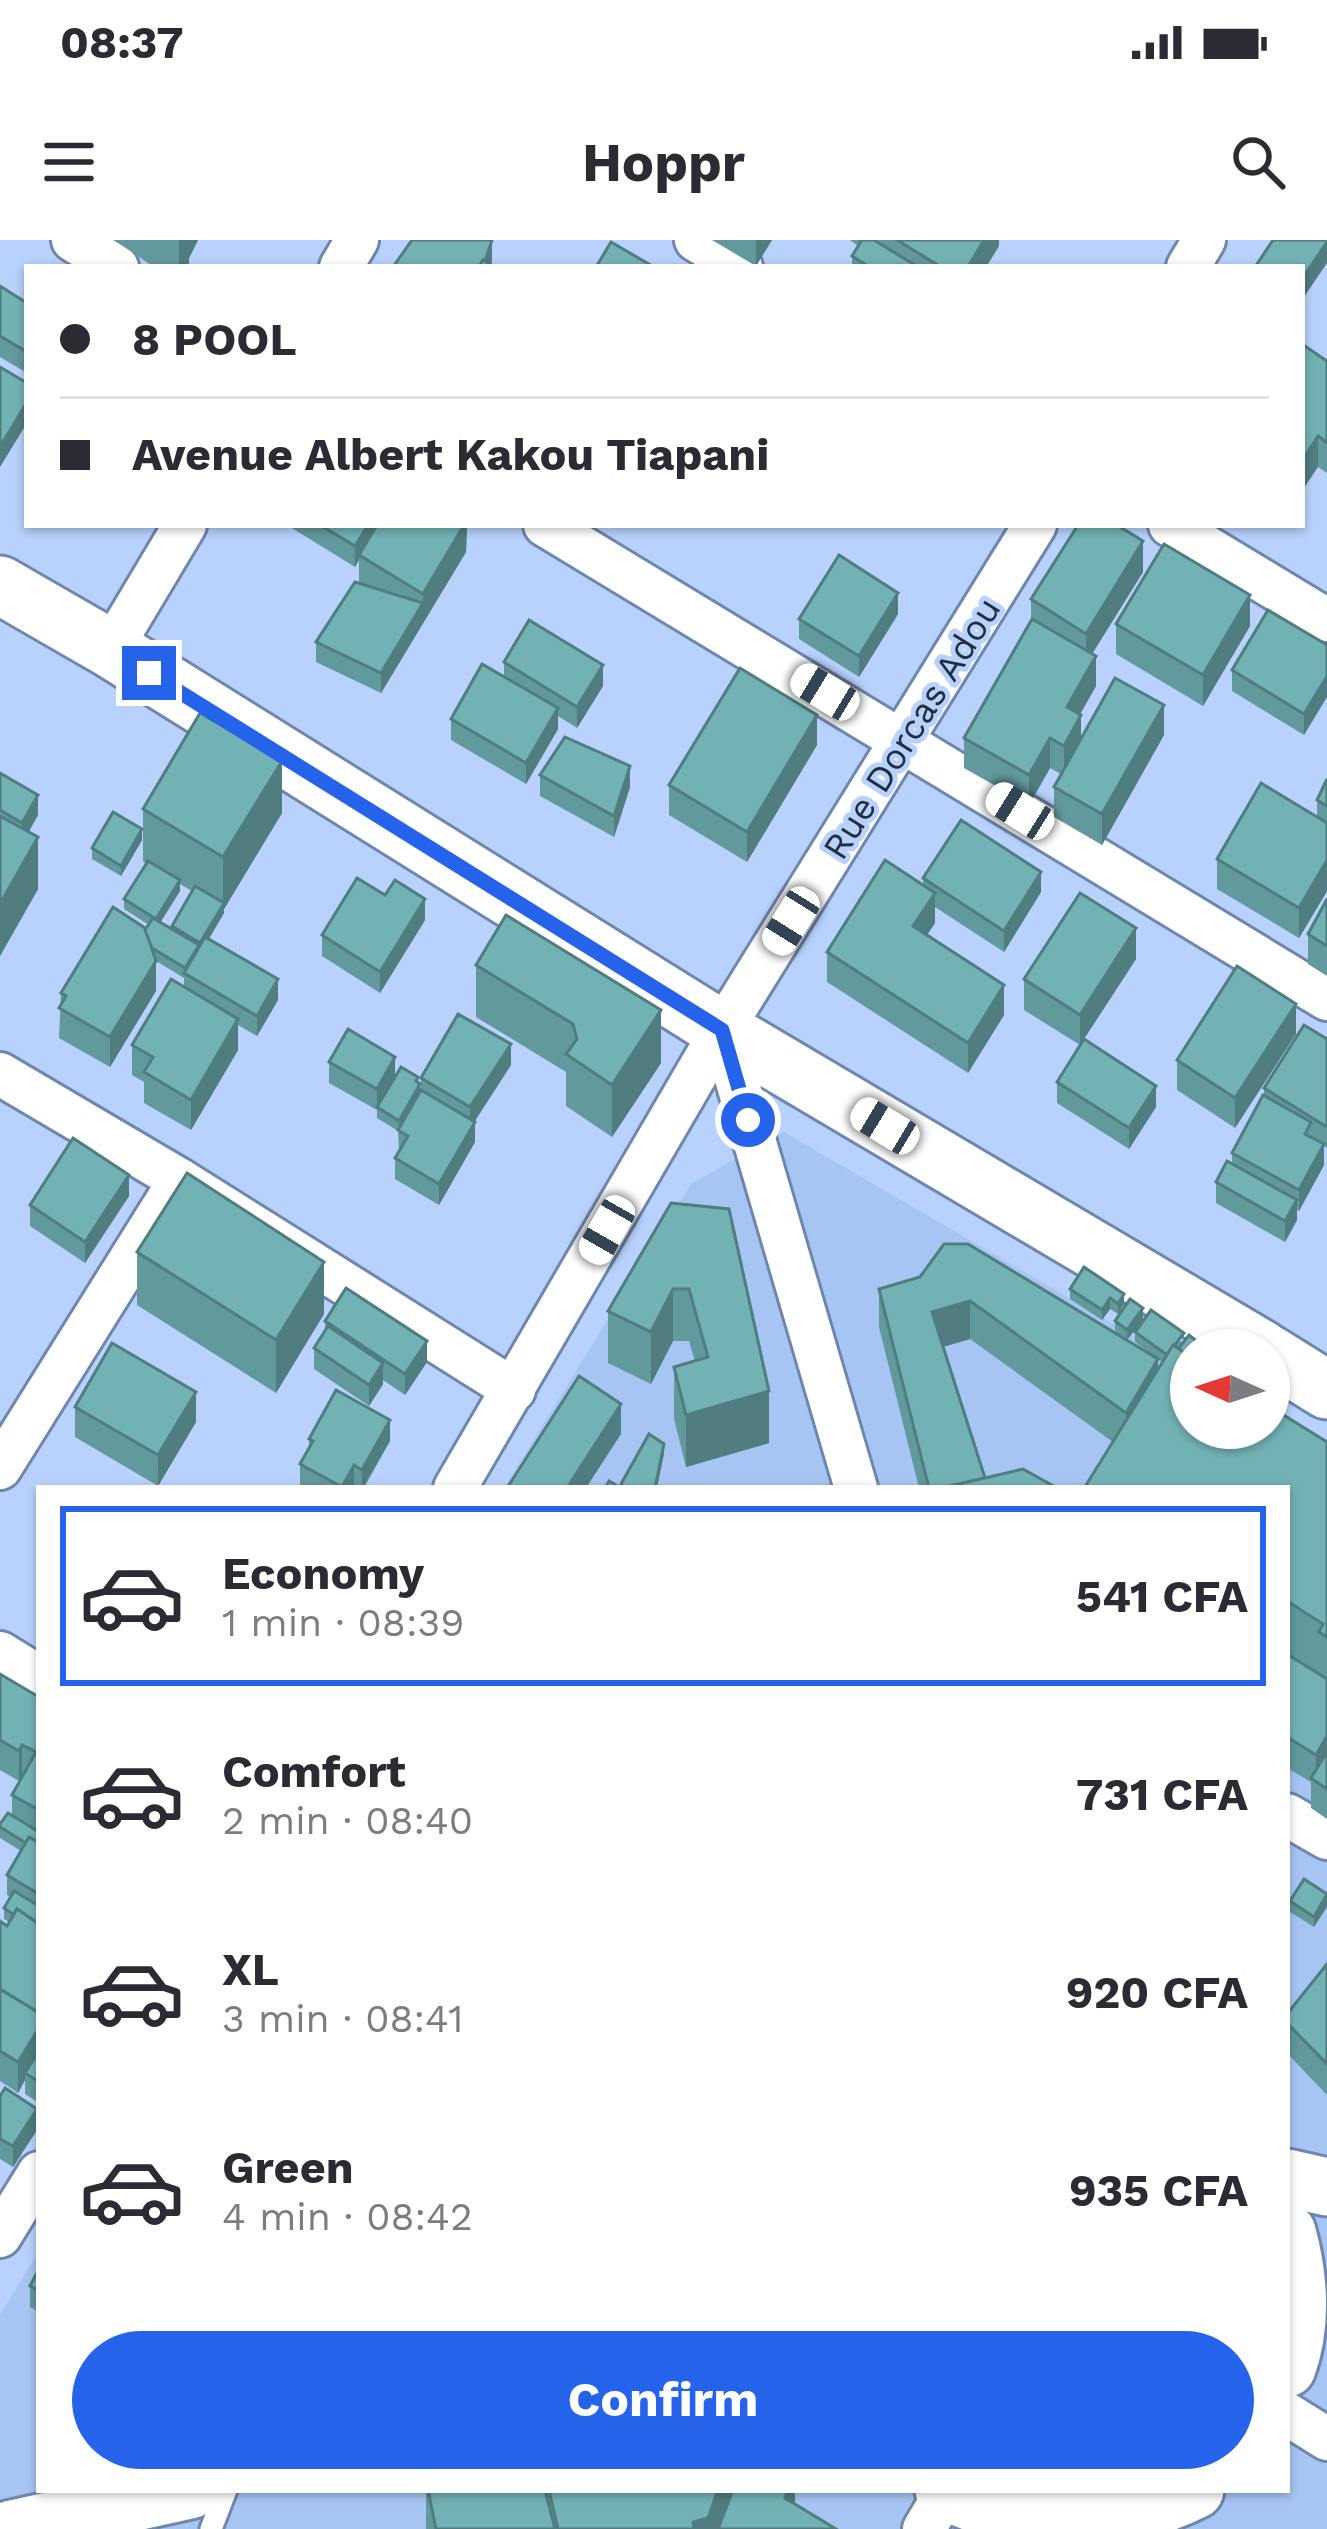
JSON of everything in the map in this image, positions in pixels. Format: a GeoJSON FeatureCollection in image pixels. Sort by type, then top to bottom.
{"type":"FeatureCollection","features":[{"type":"Feature","properties":{"kind":"street"},"geometry":{"type":"LineString","coordinates":[[73,240],[113,264]]}},
{"type":"Feature","properties":{"kind":"street"},"geometry":{"type":"LineString","coordinates":[[696,240],[736,264]]}},
{"type":"Feature","properties":{"kind":"street"},"geometry":{"type":"LineString","coordinates":[[111,649],[183,528]]}},
{"type":"Feature","properties":{"kind":"street"},"geometry":{"type":"LineString","coordinates":[[550,528],[1327,999]]}},
{"type":"Feature","properties":{"kind":"street","name":"Rue Dorcas Adou"},"geometry":{"type":"LineString","coordinates":[[457,1485],[722,1030],[1033,528]]}},
{"type":"Feature","properties":{"kind":"street"},"geometry":{"type":"LineString","coordinates":[[1175,528],[1327,620]]}},
{"type":"Feature","properties":{"kind":"street"},"geometry":{"type":"LineString","coordinates":[[0,585],[111,649],[722,1030],[1227,1329]]}},
{"type":"Feature","properties":{"kind":"street"},"geometry":{"type":"LineString","coordinates":[[722,1030],[855,1485]]}},
{"type":"Feature","properties":{"kind":"street"},"geometry":{"type":"LineString","coordinates":[[0,1074],[180,1180],[514,1390]]}},
{"type":"Feature","properties":{"kind":"street"},"geometry":{"type":"LineString","coordinates":[[0,1468],[180,1180]]}},
{"type":"Feature","properties":{"kind":"street"},"geometry":{"type":"LineString","coordinates":[[1290,1367],[1327,1390]]}},
{"type":"Feature","properties":{"kind":"street"},"geometry":{"type":"LineString","coordinates":[[0,1653],[36,1675]]}},
{"type":"Feature","properties":{"kind":"street"},"geometry":{"type":"LineString","coordinates":[[1290,1817],[1327,1838]]}},
{"type":"Feature","properties":{"kind":"street"},"geometry":{"type":"LineString","coordinates":[[2,2227],[36,2178]]}},
{"type":"Feature","properties":{"kind":"street"},"geometry":{"type":"LineString","coordinates":[[1290,2179],[1327,2187]]}},
{"type":"Feature","properties":{"kind":"street"},"geometry":{"type":"LineString","coordinates":[[1290,2244],[1312,2295],[1290,2359]]}},
{"type":"Feature","properties":{"kind":"street"},"geometry":{"type":"LineString","coordinates":[[1290,2416],[1327,2439]]}},
{"type":"Feature","properties":{"kind":"street"},"geometry":{"type":"LineString","coordinates":[[12,2529],[74,2522],[179,2493]]}},
{"type":"Feature","properties":{"kind":"street"},"geometry":{"type":"LineString","coordinates":[[938,2504],[1056,2529],[1095,2528],[1124,2525],[1191,2493]]}},
{"type":"Feature","properties":{"kind":"lane"},"geometry":{"type":"LineString","coordinates":[[211,2529],[225,2493]]}},
{"type":"Feature","properties":{"kind":"shaded area"},"geometry":{"type":"Polygon","coordinates":[[[784,1132],[1170,1357],[1170,1449],[1290,1449],[1290,1435],[1327,1448],[1327,2529],[0,2529],[0,2315],[36,2256],[36,2493],[1290,2493],[1290,1485],[506,1485],[691,1184],[784,1132]]]}},
{"type":"Feature","properties":{"kind":"building"},"geometry":{"type":"Polygon","coordinates":[[[412,240],[492,240],[481,264],[395,264],[412,240]]]}},
{"type":"Feature","properties":{"kind":"building"},"geometry":{"type":"Polygon","coordinates":[[[862,240],[874,240],[913,264],[864,264],[852,256],[862,240]]]}},
{"type":"Feature","properties":{"kind":"building"},"geometry":{"type":"Polygon","coordinates":[[[897,240],[984,240],[970,264],[936,264],[897,240]]]}},
{"type":"Feature","properties":{"kind":"building"},"geometry":{"type":"Polygon","coordinates":[[[1273,240],[1327,240],[1305,275],[1305,264],[1257,264],[1273,240]]]}},
{"type":"Feature","properties":{"kind":"building"},"geometry":{"type":"Polygon","coordinates":[[[611,242],[649,264],[598,264],[611,242]]]}},
{"type":"Feature","properties":{"kind":"building"},"geometry":{"type":"Polygon","coordinates":[[[0,286],[24,301],[24,350],[0,336],[0,286]]]}},
{"type":"Feature","properties":{"kind":"building"},"geometry":{"type":"Polygon","coordinates":[[[1305,346],[1327,361],[1327,443],[1318,436],[1305,456],[1305,346]]]}},
{"type":"Feature","properties":{"kind":"building"},"geometry":{"type":"Polygon","coordinates":[[[0,367],[24,381],[24,407],[0,447],[0,367]]]}},
{"type":"Feature","properties":{"kind":"building"},"geometry":{"type":"Polygon","coordinates":[[[325,528],[366,528],[355,546],[325,528]]]}},
{"type":"Feature","properties":{"kind":"building"},"geometry":{"type":"Polygon","coordinates":[[[375,528],[462,528],[423,594],[359,555],[375,528]]]}},
{"type":"Feature","properties":{"kind":"building"},"geometry":{"type":"Polygon","coordinates":[[[1076,528],[1122,528],[1143,541],[1086,634],[1031,599],[1076,528]]]}},
{"type":"Feature","properties":{"kind":"building"},"geometry":{"type":"Polygon","coordinates":[[[1164,544],[1250,595],[1203,675],[1116,624],[1164,544]]]}},
{"type":"Feature","properties":{"kind":"building"},"geometry":{"type":"Polygon","coordinates":[[[839,555],[898,593],[859,656],[799,619],[839,555]]]}},
{"type":"Feature","properties":{"kind":"building"},"geometry":{"type":"Polygon","coordinates":[[[355,582],[423,603],[381,673],[316,642],[355,582]]]}},
{"type":"Feature","properties":{"kind":"building"},"geometry":{"type":"Polygon","coordinates":[[[1268,610],[1327,645],[1327,676],[1304,714],[1232,670],[1268,610]]]}},
{"type":"Feature","properties":{"kind":"building"},"geometry":{"type":"Polygon","coordinates":[[[1032,619],[1096,656],[1067,707],[1081,715],[1064,746],[1050,738],[1029,775],[964,738],[1032,619]]]}},
{"type":"Feature","properties":{"kind":"building"},"geometry":{"type":"Polygon","coordinates":[[[529,620],[603,665],[577,707],[504,662],[529,620]]]}},
{"type":"Feature","properties":{"kind":"building"},"geometry":{"type":"Polygon","coordinates":[[[482,664],[558,708],[526,763],[451,719],[482,664]]]}},
{"type":"Feature","properties":{"kind":"building"},"geometry":{"type":"Polygon","coordinates":[[[740,668],[817,715],[747,832],[669,785],[740,668]]]}},
{"type":"Feature","properties":{"kind":"building"},"geometry":{"type":"Polygon","coordinates":[[[1115,678],[1164,705],[1102,814],[1054,787],[1115,678]]]}},
{"type":"Feature","properties":{"kind":"building"},"geometry":{"type":"Polygon","coordinates":[[[200,713],[282,761],[223,857],[143,809],[200,713]]]}},
{"type":"Feature","properties":{"kind":"building"},"geometry":{"type":"Polygon","coordinates":[[[565,737],[630,766],[614,816],[540,775],[565,737]]]}},
{"type":"Feature","properties":{"kind":"building"},"geometry":{"type":"Polygon","coordinates":[[[0,773],[38,795],[22,823],[0,810],[0,773]]]}},
{"type":"Feature","properties":{"kind":"building"},"geometry":{"type":"Polygon","coordinates":[[[1327,779],[1327,806],[1317,800],[1327,779]]]}},
{"type":"Feature","properties":{"kind":"building"},"geometry":{"type":"Polygon","coordinates":[[[1261,783],[1327,823],[1327,860],[1299,908],[1217,859],[1261,783]]]}},
{"type":"Feature","properties":{"kind":"building"},"geometry":{"type":"Polygon","coordinates":[[[113,812],[142,829],[121,866],[92,848],[113,812]]]}},
{"type":"Feature","properties":{"kind":"building"},"geometry":{"type":"Polygon","coordinates":[[[0,816],[38,837],[0,904],[0,816]]]}},
{"type":"Feature","properties":{"kind":"building"},"geometry":{"type":"Polygon","coordinates":[[[961,820],[1041,872],[1004,931],[923,878],[961,820]]]}},
{"type":"Feature","properties":{"kind":"building"},"geometry":{"type":"Polygon","coordinates":[[[885,860],[935,893],[913,926],[1004,985],[968,1043],[827,952],[885,860]]]}},
{"type":"Feature","properties":{"kind":"building"},"geometry":{"type":"Polygon","coordinates":[[[148,861],[180,880],[156,919],[124,899],[148,861]]]}},
{"type":"Feature","properties":{"kind":"building"},"geometry":{"type":"Polygon","coordinates":[[[357,878],[385,895],[395,880],[425,899],[380,972],[322,935],[357,878]]]}},
{"type":"Feature","properties":{"kind":"building"},"geometry":{"type":"Polygon","coordinates":[[[195,886],[224,903],[200,943],[172,926],[195,886]]]}},
{"type":"Feature","properties":{"kind":"building"},"geometry":{"type":"Polygon","coordinates":[[[1080,893],[1136,928],[1080,1015],[1024,979],[1080,893]]]}},
{"type":"Feature","properties":{"kind":"building"},"geometry":{"type":"Polygon","coordinates":[[[1327,899],[1327,946],[1308,934],[1327,899]]]}},
{"type":"Feature","properties":{"kind":"building"},"geometry":{"type":"Polygon","coordinates":[[[113,907],[145,928],[156,961],[110,1037],[59,1008],[66,996],[61,993],[113,907]]]}},
{"type":"Feature","properties":{"kind":"building"},"geometry":{"type":"Polygon","coordinates":[[[506,915],[661,1010],[612,1085],[566,1054],[577,1039],[573,1024],[476,965],[506,915]]]}},
{"type":"Feature","properties":{"kind":"building"},"geometry":{"type":"Polygon","coordinates":[[[153,918],[199,945],[185,968],[152,948],[145,930],[153,918]]]}},
{"type":"Feature","properties":{"kind":"building"},"geometry":{"type":"Polygon","coordinates":[[[205,937],[278,979],[257,1016],[184,973],[205,937]]]}},
{"type":"Feature","properties":{"kind":"building"},"geometry":{"type":"Polygon","coordinates":[[[1237,966],[1296,1004],[1235,1098],[1177,1060],[1237,966]]]}},
{"type":"Feature","properties":{"kind":"building"},"geometry":{"type":"Polygon","coordinates":[[[171,979],[238,1019],[191,1100],[144,1072],[153,1057],[132,1045],[171,979]]]}},
{"type":"Feature","properties":{"kind":"building"},"geometry":{"type":"Polygon","coordinates":[[[458,1014],[511,1044],[470,1107],[421,1078],[458,1014]]]}},
{"type":"Feature","properties":{"kind":"building"},"geometry":{"type":"Polygon","coordinates":[[[1304,1025],[1327,1039],[1327,1127],[1264,1088],[1304,1025]]]}},
{"type":"Feature","properties":{"kind":"building"},"geometry":{"type":"Polygon","coordinates":[[[348,1029],[395,1057],[377,1089],[329,1062],[348,1029]]]}},
{"type":"Feature","properties":{"kind":"building"},"geometry":{"type":"Polygon","coordinates":[[[1084,1039],[1156,1086],[1129,1128],[1057,1082],[1084,1039]]]}},
{"type":"Feature","properties":{"kind":"building"},"geometry":{"type":"Polygon","coordinates":[[[401,1067],[418,1077],[420,1084],[399,1121],[377,1107],[401,1067]]]}},
{"type":"Feature","properties":{"kind":"building"},"geometry":{"type":"Polygon","coordinates":[[[421,1090],[475,1122],[439,1184],[395,1158],[408,1136],[398,1130],[421,1090]]]}},
{"type":"Feature","properties":{"kind":"building"},"geometry":{"type":"Polygon","coordinates":[[[1263,1095],[1311,1122],[1305,1134],[1324,1144],[1299,1190],[1232,1153],[1263,1095]]]}},
{"type":"Feature","properties":{"kind":"building"},"geometry":{"type":"Polygon","coordinates":[[[73,1138],[129,1175],[85,1242],[30,1205],[73,1138]]]}},
{"type":"Feature","properties":{"kind":"building"},"geometry":{"type":"Polygon","coordinates":[[[1227,1161],[1297,1200],[1285,1221],[1216,1182],[1227,1161]]]}},
{"type":"Feature","properties":{"kind":"building"},"geometry":{"type":"Polygon","coordinates":[[[187,1173],[324,1262],[276,1340],[137,1252],[187,1173]]]}},
{"type":"Feature","properties":{"kind":"building"},"geometry":{"type":"Polygon","coordinates":[[[671,1203],[729,1209],[769,1391],[686,1415],[674,1367],[708,1357],[689,1289],[673,1289],[651,1332],[608,1311],[671,1203]]]}},
{"type":"Feature","properties":{"kind":"building"},"geometry":{"type":"Polygon","coordinates":[[[944,1244],[968,1244],[1158,1359],[1126,1413],[970,1301],[932,1312],[985,1478],[928,1485],[879,1289],[920,1277],[944,1244]]]}},
{"type":"Feature","properties":{"kind":"building"},"geometry":{"type":"Polygon","coordinates":[[[1084,1267],[1124,1294],[1118,1304],[1110,1298],[1102,1310],[1070,1289],[1084,1267]]]}},
{"type":"Feature","properties":{"kind":"building"},"geometry":{"type":"Polygon","coordinates":[[[346,1288],[427,1341],[405,1374],[325,1321],[346,1288]]]}},
{"type":"Feature","properties":{"kind":"building"},"geometry":{"type":"Polygon","coordinates":[[[1130,1299],[1143,1308],[1127,1330],[1115,1321],[1130,1299]]]}},
{"type":"Feature","properties":{"kind":"building"},"geometry":{"type":"Polygon","coordinates":[[[1151,1310],[1178,1329],[1170,1329],[1167,1355],[1135,1332],[1151,1310]]]}},
{"type":"Feature","properties":{"kind":"building"},"geometry":{"type":"Polygon","coordinates":[[[328,1326],[383,1363],[369,1385],[314,1348],[328,1326]]]}},
{"type":"Feature","properties":{"kind":"building"},"geometry":{"type":"Polygon","coordinates":[[[112,1343],[196,1392],[158,1455],[75,1407],[112,1343]]]}},
{"type":"Feature","properties":{"kind":"building"},"geometry":{"type":"Polygon","coordinates":[[[1170,1350],[1170,1449],[1290,1449],[1290,1419],[1327,1442],[1327,1637],[1319,1632],[1323,1624],[1290,1603],[1290,1485],[1086,1485],[1170,1350]]]}},
{"type":"Feature","properties":{"kind":"building"},"geometry":{"type":"Polygon","coordinates":[[[579,1376],[621,1404],[569,1485],[509,1485],[579,1376]]]}},
{"type":"Feature","properties":{"kind":"building"},"geometry":{"type":"Polygon","coordinates":[[[336,1390],[390,1420],[362,1470],[354,1465],[343,1485],[300,1464],[313,1441],[309,1439],[336,1390]]]}},
{"type":"Feature","properties":{"kind":"building"},"geometry":{"type":"Polygon","coordinates":[[[649,1434],[664,1444],[656,1485],[621,1484],[649,1434]]]}},
{"type":"Feature","properties":{"kind":"building"},"geometry":{"type":"Polygon","coordinates":[[[1023,1469],[1052,1485],[955,1485],[1023,1469]]]}},
{"type":"Feature","properties":{"kind":"building"},"geometry":{"type":"Polygon","coordinates":[[[1290,1656],[1327,1679],[1327,1736],[1316,1755],[1290,1739],[1290,1656]]]}},
{"type":"Feature","properties":{"kind":"building"},"geometry":{"type":"Polygon","coordinates":[[[0,1674],[36,1695],[36,1752],[22,1745],[19,1751],[0,1740],[0,1674]]]}},
{"type":"Feature","properties":{"kind":"building"},"geometry":{"type":"Polygon","coordinates":[[[36,1752],[36,1808],[12,1795],[36,1752]]]}},
{"type":"Feature","properties":{"kind":"building"},"geometry":{"type":"Polygon","coordinates":[[[1327,1752],[1327,1789],[1311,1778],[1327,1752]]]}},
{"type":"Feature","properties":{"kind":"building"},"geometry":{"type":"Polygon","coordinates":[[[8,1813],[36,1830],[36,1841],[29,1837],[26,1843],[0,1824],[8,1813]]]}},
{"type":"Feature","properties":{"kind":"building"},"geometry":{"type":"Polygon","coordinates":[[[29,1837],[36,1841],[36,1892],[7,1875],[29,1837]]]}},
{"type":"Feature","properties":{"kind":"building"},"geometry":{"type":"Polygon","coordinates":[[[1304,1879],[1327,1894],[1314,1917],[1290,1901],[1304,1879]]]}},
{"type":"Feature","properties":{"kind":"building"},"geometry":{"type":"Polygon","coordinates":[[[14,1891],[36,1904],[36,1922],[17,1909],[14,1915],[4,1908],[14,1891]]]}},
{"type":"Feature","properties":{"kind":"building"},"geometry":{"type":"Polygon","coordinates":[[[17,1909],[36,1922],[36,2011],[0,1989],[0,1921],[7,1926],[17,1909]]]}},
{"type":"Feature","properties":{"kind":"building"},"geometry":{"type":"Polygon","coordinates":[[[1327,1964],[1327,2064],[1290,2026],[1290,2010],[1327,1964]]]}},
{"type":"Feature","properties":{"kind":"building"},"geometry":{"type":"Polygon","coordinates":[[[0,1989],[36,2011],[36,2033],[18,2062],[0,2051],[0,1989]]]}},
{"type":"Feature","properties":{"kind":"building"},"geometry":{"type":"Polygon","coordinates":[[[36,2056],[36,2080],[25,2073],[36,2056]]]}},
{"type":"Feature","properties":{"kind":"building"},"geometry":{"type":"Polygon","coordinates":[[[5,2088],[36,2108],[13,2146],[0,2139],[0,2096],[5,2088]]]}},
{"type":"Feature","properties":{"kind":"building"},"geometry":{"type":"Polygon","coordinates":[[[429,2493],[546,2493],[555,2529],[436,2529],[429,2493]]]}},
{"type":"Feature","properties":{"kind":"building"},"geometry":{"type":"Polygon","coordinates":[[[550,2493],[717,2493],[708,2518],[693,2522],[694,2529],[558,2529],[550,2493]]]}},
{"type":"Feature","properties":{"kind":"building"},"geometry":{"type":"Polygon","coordinates":[[[732,2493],[787,2493],[785,2498],[836,2529],[718,2529],[732,2493]]]}},
{"type":"Feature","properties":{"kind":"route"},"geometry":{"type":"LineString","coordinates":[[149,673],[722,1030],[748,1120]]}}]}
